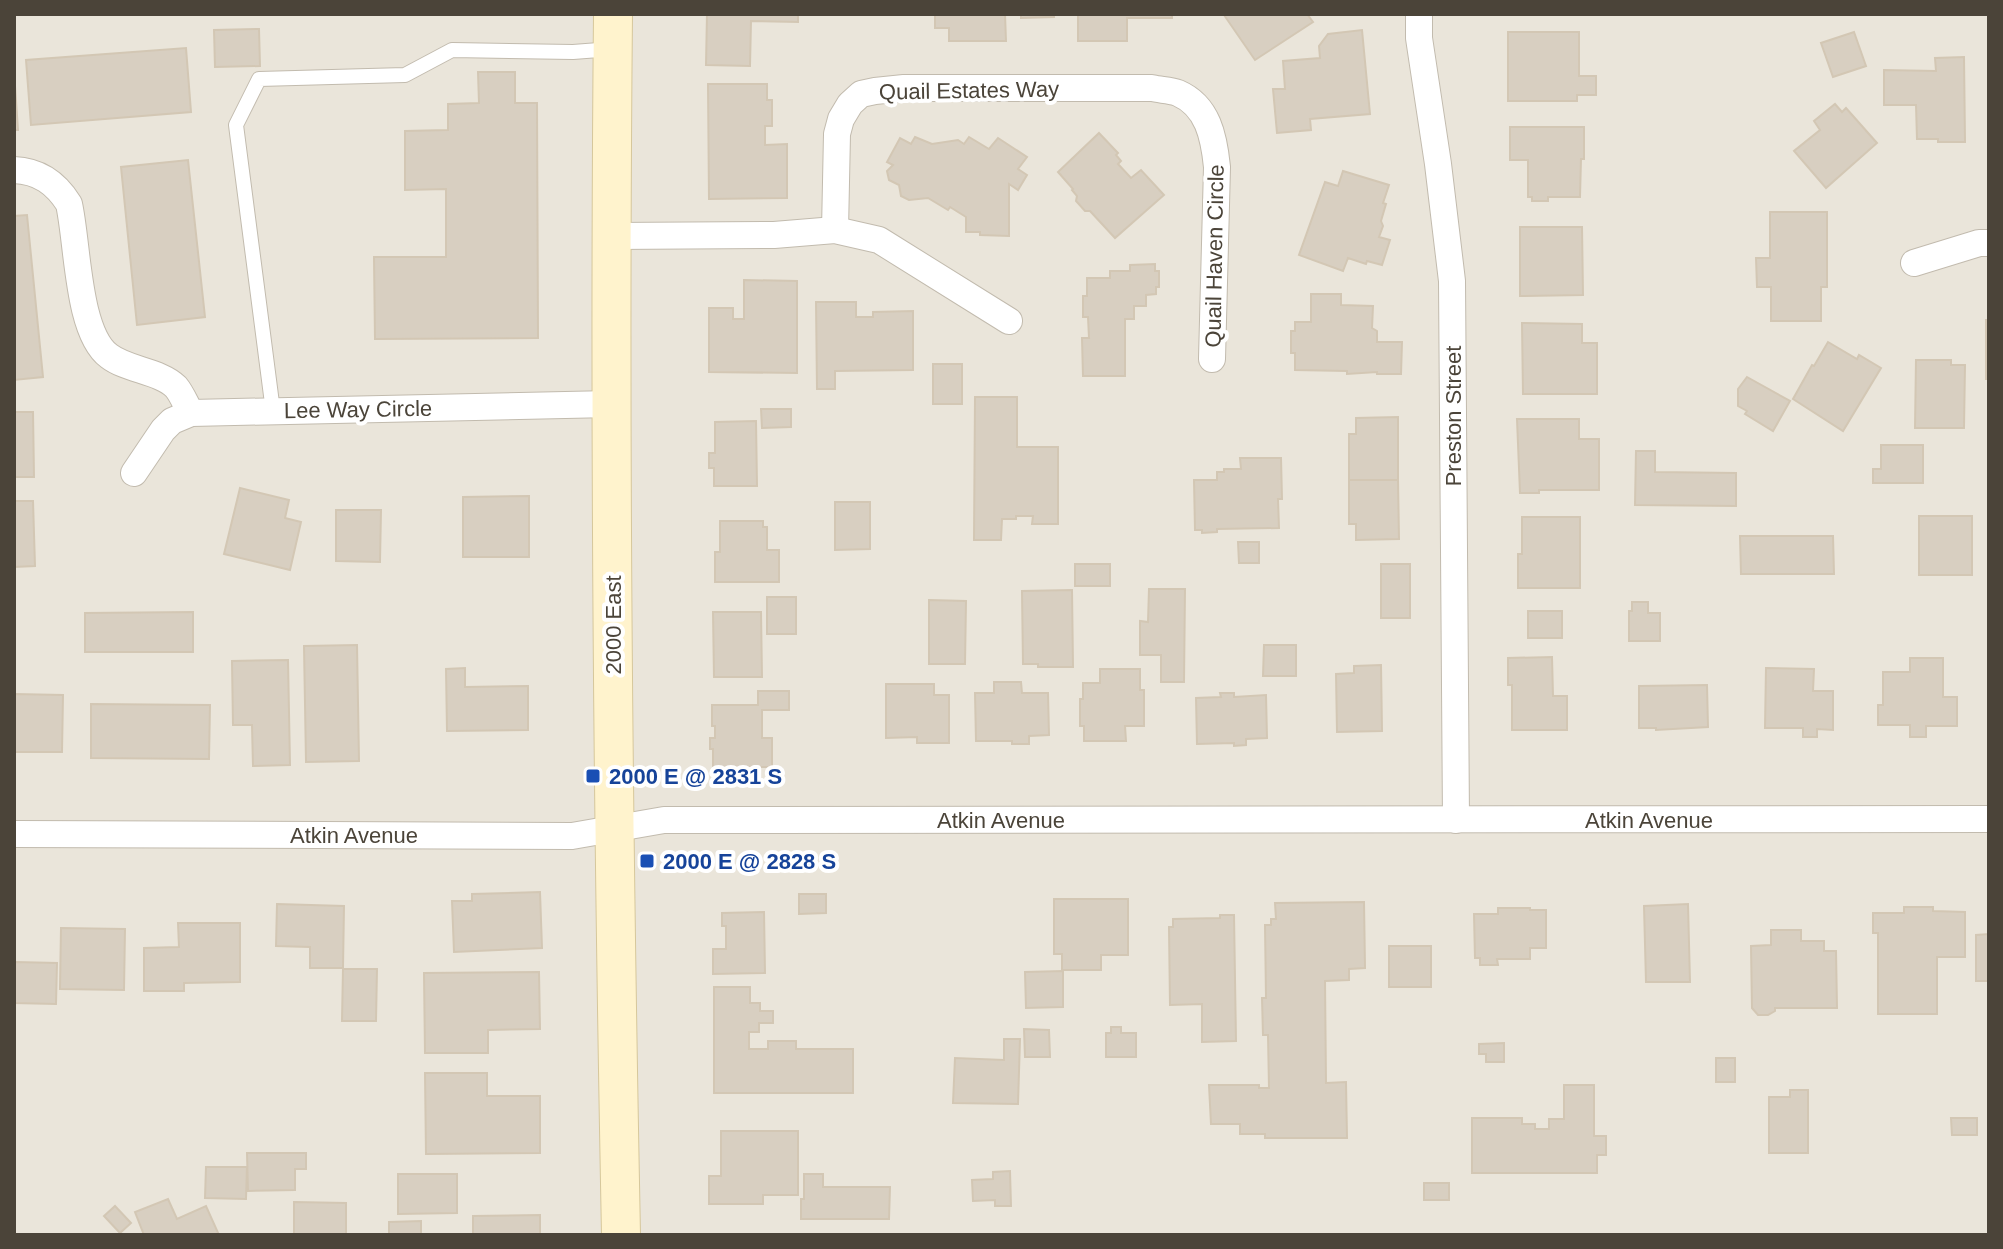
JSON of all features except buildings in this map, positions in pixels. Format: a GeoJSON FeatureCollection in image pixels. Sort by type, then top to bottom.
{"type":"FeatureCollection","features":[{"type":"Feature","properties":{"kind":"street","name":"Preston Street"},"geometry":{"type":"LineString","coordinates":[[1419,14],[1419,38],[1452,281],[1456,820]]}},
{"type":"Feature","properties":{"kind":"street","name":"2000 East"},"geometry":{"type":"LineString","coordinates":[[613,31],[611,404],[621,1235]]}},
{"type":"Feature","properties":{"kind":"street","name":"Quail Estates Way"},"geometry":{"type":"LineString","coordinates":[[835,230],[837,134],[841,119],[861,94],[904,88],[1152,88],[1177,92],[1201,108]]}},
{"type":"Feature","properties":{"kind":"street","name":"Quail Haven Circle"},"geometry":{"type":"LineString","coordinates":[[1201,108],[1213,136],[1217,167],[1212,359]]}},
{"type":"Feature","properties":{"kind":"street"},"geometry":{"type":"LineString","coordinates":[[14,170],[49,180],[69,204],[85,317],[98,345],[120,362],[165,379],[176,387],[191,413],[172,421],[163,430],[134,473]]}},
{"type":"Feature","properties":{"kind":"street"},"geometry":{"type":"LineString","coordinates":[[612,236],[774,235],[835,230],[879,240],[1009,321]]}},
{"type":"Feature","properties":{"kind":"street"},"geometry":{"type":"LineString","coordinates":[[1914,263],[1979,243],[1989,243]]}},
{"type":"Feature","properties":{"kind":"street","name":"Lee Way Circle"},"geometry":{"type":"LineString","coordinates":[[191,413],[611,404]]}},
{"type":"Feature","properties":{"kind":"street","name":"Atkin Avenue"},"geometry":{"type":"LineString","coordinates":[[14,834],[572,836],[664,820],[1989,819]]}},
{"type":"Feature","properties":{"kind":"lane"},"geometry":{"type":"LineString","coordinates":[[273,411],[236,125],[259,79],[405,75],[452,50],[573,52],[613,31]]}},
{"type":"Feature","properties":{"kind":"shaded area"},"geometry":{"type":"Polygon","coordinates":[[[14,14],[1989,14],[1989,1235],[14,1235],[14,14]]]}},
{"type":"Feature","properties":{"kind":"place","name":"2000 E @ 2831 S"},"geometry":{"type":"Point","coordinates":[593,776]}},
{"type":"Feature","properties":{"kind":"place","name":"2000 E @ 2828 S"},"geometry":{"type":"Point","coordinates":[647,861]}}]}
